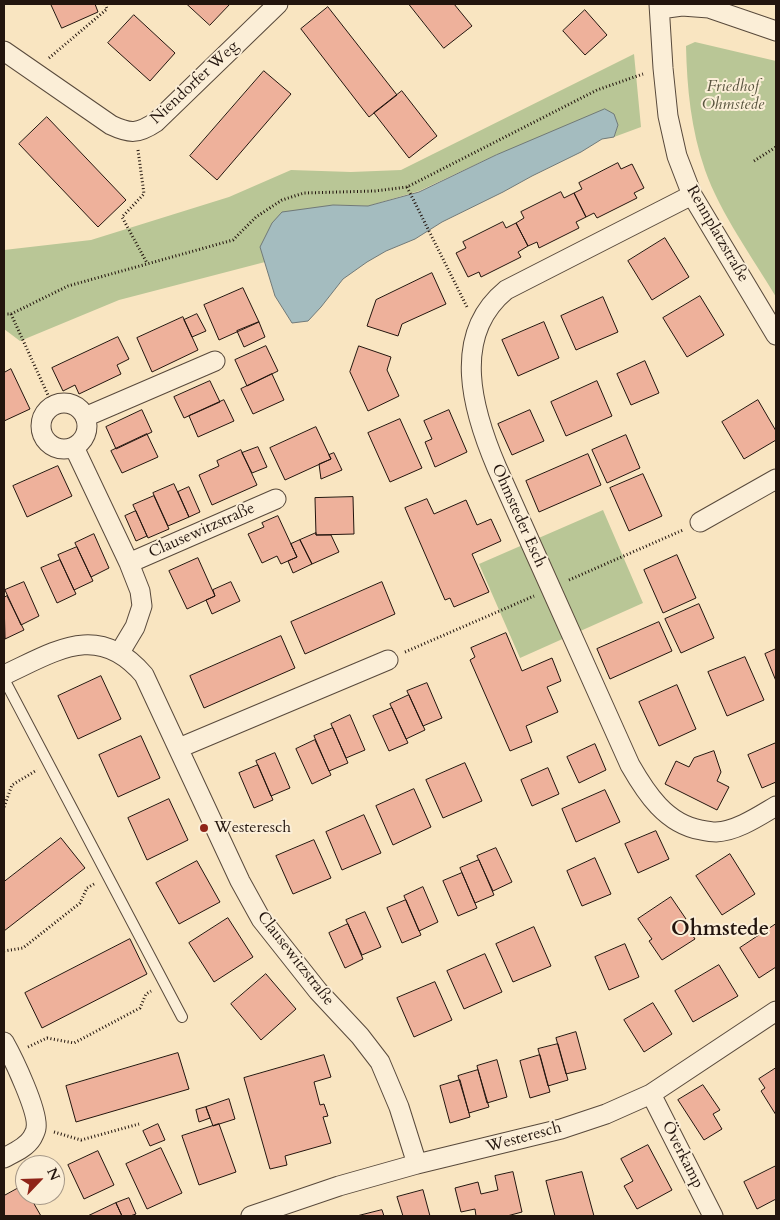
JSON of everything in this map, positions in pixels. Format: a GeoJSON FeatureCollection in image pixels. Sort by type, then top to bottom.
{"type":"FeatureCollection","features":[{"type":"Feature","properties":{"kind":"street","name":"Niendorfer Weg"},"geometry":{"type":"LineString","coordinates":[[4,51],[111,125],[123,131],[135,132],[146,129],[156,122],[278,4]]}},
{"type":"Feature","properties":{"kind":"street"},"geometry":{"type":"LineString","coordinates":[[660,6],[709,8],[776,31]]}},
{"type":"Feature","properties":{"kind":"street","name":"Rennplatzstraße"},"geometry":{"type":"LineString","coordinates":[[660,6],[663,68],[668,116],[677,156],[692,195],[776,335]]}},
{"type":"Feature","properties":{"kind":"street","name":"Ohmsteder Esch"},"geometry":{"type":"LineString","coordinates":[[692,195],[506,290],[494,300],[484,313],[478,330],[471,370],[472,391],[485,439],[626,756],[642,786],[656,804],[674,820],[695,829],[716,832],[738,827],[776,806]]}},
{"type":"Feature","properties":{"kind":"street"},"geometry":{"type":"LineString","coordinates":[[85,417],[214,361]]}},
{"type":"Feature","properties":{"kind":"street"},"geometry":{"type":"LineString","coordinates":[[68,403],[81,410],[85,417],[86,431],[80,443],[74,447],[59,448],[53,446],[43,435],[42,421],[48,410],[53,406],[68,403]]}},
{"type":"Feature","properties":{"kind":"street","name":"Clausewitzstraße"},"geometry":{"type":"LineString","coordinates":[[74,447],[129,563],[140,591],[142,606],[135,627],[120,652]]}},
{"type":"Feature","properties":{"kind":"street"},"geometry":{"type":"LineString","coordinates":[[700,522],[776,479]]}},
{"type":"Feature","properties":{"kind":"street","name":"Clausewitzstraße"},"geometry":{"type":"LineString","coordinates":[[129,563],[276,499]]}},
{"type":"Feature","properties":{"kind":"street","name":"Clausewitzstraße"},"geometry":{"type":"LineString","coordinates":[[4,677],[62,648],[82,645],[102,647],[120,652],[133,662],[144,675],[240,881],[261,920],[318,991],[360,1036],[380,1062],[399,1106],[418,1164]]}},
{"type":"Feature","properties":{"kind":"street"},"geometry":{"type":"LineString","coordinates":[[179,748],[388,660]]}},
{"type":"Feature","properties":{"kind":"street","name":"Westeresch"},"geometry":{"type":"LineString","coordinates":[[251,1216],[339,1186],[418,1164],[561,1129],[606,1114],[651,1094],[776,1011]]}},
{"type":"Feature","properties":{"kind":"street"},"geometry":{"type":"LineString","coordinates":[[4,1158],[23,1147],[31,1139],[36,1127],[35,1112],[7,1049]]}},
{"type":"Feature","properties":{"kind":"street","name":"Överkamp"},"geometry":{"type":"LineString","coordinates":[[651,1094],[713,1216]]}},
{"type":"Feature","properties":{"kind":"lane"},"geometry":{"type":"LineString","coordinates":[[4,677],[182,1017]]}},
{"type":"Feature","properties":{"kind":"path"},"geometry":{"type":"LineString","coordinates":[[34,72],[107,9],[105,4]]}},
{"type":"Feature","properties":{"kind":"path"},"geometry":{"type":"LineString","coordinates":[[4,314],[11,314],[68,286],[233,240],[256,217],[282,200],[304,193],[375,191],[407,187],[597,90],[663,68]]}},
{"type":"Feature","properties":{"kind":"path"},"geometry":{"type":"LineString","coordinates":[[135,132],[144,194],[122,217],[147,263]]}},
{"type":"Feature","properties":{"kind":"path"},"geometry":{"type":"LineString","coordinates":[[754,161],[776,147]]}},
{"type":"Feature","properties":{"kind":"path"},"geometry":{"type":"LineString","coordinates":[[407,187],[478,330]]}},
{"type":"Feature","properties":{"kind":"path"},"geometry":{"type":"LineString","coordinates":[[11,314],[53,406]]}},
{"type":"Feature","properties":{"kind":"path"},"geometry":{"type":"LineString","coordinates":[[4,808],[12,786],[48,764]]}},
{"type":"Feature","properties":{"kind":"path"},"geometry":{"type":"LineString","coordinates":[[4,951],[23,948],[80,903],[87,888],[107,876]]}},
{"type":"Feature","properties":{"kind":"path"},"geometry":{"type":"LineString","coordinates":[[7,1049],[47,1038],[74,1043],[140,1008],[146,994],[165,984]]}},
{"type":"Feature","properties":{"kind":"path"},"geometry":{"type":"LineString","coordinates":[[36,1127],[81,1140],[139,1124]]}},
{"type":"Feature","properties":{"kind":"green space","name":"Friedhof Ohmstede"},"geometry":{"type":"Polygon","coordinates":[[[695,42],[776,61],[776,297],[728,219],[711,186],[700,155],[693,124],[687,78],[686,46],[695,42]]]}},
{"type":"Feature","properties":{"kind":"green space"},"geometry":{"type":"Polygon","coordinates":[[[634,54],[641,127],[614,137],[618,125],[496,155],[419,191],[368,206],[333,205],[261,247],[265,262],[119,300],[20,341],[4,329],[4,250],[91,240],[229,197],[291,170],[351,172],[401,170],[634,54]]]}},
{"type":"Feature","properties":{"kind":"green space"},"geometry":{"type":"Polygon","coordinates":[[[603,510],[643,603],[520,658],[479,564],[603,510]]]}},
{"type":"Feature","properties":{"kind":"water"},"geometry":{"type":"Polygon","coordinates":[[[605,109],[614,114],[618,125],[614,137],[602,139],[581,152],[442,222],[415,239],[386,251],[367,262],[343,279],[308,321],[292,323],[275,296],[260,247],[272,223],[282,212],[333,205],[368,206],[419,192],[496,155],[605,109]]]}},
{"type":"Feature","properties":{"kind":"building"},"geometry":{"type":"Polygon","coordinates":[[[51,4],[95,4],[98,12],[62,28],[51,4]]]}},
{"type":"Feature","properties":{"kind":"building"},"geometry":{"type":"Polygon","coordinates":[[[187,4],[230,4],[210,25],[187,4]]]}},
{"type":"Feature","properties":{"kind":"building"},"geometry":{"type":"Polygon","coordinates":[[[409,4],[454,4],[472,26],[444,48],[409,4]]]}},
{"type":"Feature","properties":{"kind":"building"},"geometry":{"type":"Polygon","coordinates":[[[328,7],[397,95],[369,117],[301,29],[328,7]]]}},
{"type":"Feature","properties":{"kind":"building"},"geometry":{"type":"Polygon","coordinates":[[[585,10],[607,35],[585,55],[563,31],[585,10]]]}},
{"type":"Feature","properties":{"kind":"building"},"geometry":{"type":"Polygon","coordinates":[[[134,15],[175,53],[150,81],[108,43],[134,15]]]}},
{"type":"Feature","properties":{"kind":"building"},"geometry":{"type":"Polygon","coordinates":[[[264,71],[291,94],[217,180],[190,156],[264,71]]]}},
{"type":"Feature","properties":{"kind":"building"},"geometry":{"type":"Polygon","coordinates":[[[402,91],[437,136],[409,158],[374,113],[402,91]]]}},
{"type":"Feature","properties":{"kind":"building"},"geometry":{"type":"Polygon","coordinates":[[[47,117],[126,200],[98,227],[19,144],[47,117]]]}},
{"type":"Feature","properties":{"kind":"building"},"geometry":{"type":"Polygon","coordinates":[[[618,163],[621,169],[632,164],[644,188],[634,193],[637,198],[597,218],[594,213],[586,217],[574,193],[582,189],[579,183],[618,163]]]}},
{"type":"Feature","properties":{"kind":"building"},"geometry":{"type":"Polygon","coordinates":[[[561,192],[564,198],[574,193],[586,217],[576,222],[579,228],[539,248],[537,242],[528,246],[516,223],[524,218],[521,212],[561,192]]]}},
{"type":"Feature","properties":{"kind":"building"},"geometry":{"type":"Polygon","coordinates":[[[503,222],[506,228],[516,223],[528,246],[518,252],[521,257],[481,277],[479,272],[468,277],[456,253],[466,248],[463,242],[503,222]]]}},
{"type":"Feature","properties":{"kind":"building"},"geometry":{"type":"Polygon","coordinates":[[[665,238],[689,277],[652,300],[628,261],[665,238]]]}},
{"type":"Feature","properties":{"kind":"building"},"geometry":{"type":"Polygon","coordinates":[[[432,273],[446,304],[402,324],[398,336],[367,326],[376,300],[432,273]]]}},
{"type":"Feature","properties":{"kind":"building"},"geometry":{"type":"Polygon","coordinates":[[[243,288],[259,322],[219,340],[204,305],[243,288]]]}},
{"type":"Feature","properties":{"kind":"building"},"geometry":{"type":"Polygon","coordinates":[[[700,296],[724,335],[687,357],[663,318],[700,296]]]}},
{"type":"Feature","properties":{"kind":"building"},"geometry":{"type":"Polygon","coordinates":[[[603,297],[618,332],[576,350],[561,316],[603,297]]]}},
{"type":"Feature","properties":{"kind":"building"},"geometry":{"type":"Polygon","coordinates":[[[197,314],[206,331],[192,337],[184,320],[197,314]]]}},
{"type":"Feature","properties":{"kind":"building"},"geometry":{"type":"Polygon","coordinates":[[[183,317],[198,350],[152,372],[137,338],[183,317]]]}},
{"type":"Feature","properties":{"kind":"building"},"geometry":{"type":"Polygon","coordinates":[[[259,322],[265,337],[244,347],[237,331],[259,322]]]}},
{"type":"Feature","properties":{"kind":"building"},"geometry":{"type":"Polygon","coordinates":[[[544,322],[559,358],[518,376],[502,340],[544,322]]]}},
{"type":"Feature","properties":{"kind":"building"},"geometry":{"type":"Polygon","coordinates":[[[118,337],[129,359],[117,365],[121,374],[79,394],[75,385],[63,391],[52,368],[118,337]]]}},
{"type":"Feature","properties":{"kind":"building"},"geometry":{"type":"Polygon","coordinates":[[[266,346],[278,371],[247,386],[235,360],[266,346]]]}},
{"type":"Feature","properties":{"kind":"building"},"geometry":{"type":"Polygon","coordinates":[[[359,346],[391,357],[387,370],[399,396],[368,411],[350,372],[359,346]]]}},
{"type":"Feature","properties":{"kind":"building"},"geometry":{"type":"Polygon","coordinates":[[[645,361],[659,393],[631,405],[617,374],[645,361]]]}},
{"type":"Feature","properties":{"kind":"building"},"geometry":{"type":"Polygon","coordinates":[[[11,369],[30,409],[4,421],[4,373],[11,369]]]}},
{"type":"Feature","properties":{"kind":"building"},"geometry":{"type":"Polygon","coordinates":[[[272,374],[284,400],[253,414],[241,389],[272,374]]]}},
{"type":"Feature","properties":{"kind":"building"},"geometry":{"type":"Polygon","coordinates":[[[210,381],[220,402],[184,418],[174,397],[210,381]]]}},
{"type":"Feature","properties":{"kind":"building"},"geometry":{"type":"Polygon","coordinates":[[[597,381],[612,416],[566,436],[551,402],[597,381]]]}},
{"type":"Feature","properties":{"kind":"building"},"geometry":{"type":"Polygon","coordinates":[[[224,400],[234,421],[198,437],[189,416],[224,400]]]}},
{"type":"Feature","properties":{"kind":"building"},"geometry":{"type":"Polygon","coordinates":[[[758,400],[776,431],[776,440],[744,459],[722,422],[758,400]]]}},
{"type":"Feature","properties":{"kind":"building"},"geometry":{"type":"Polygon","coordinates":[[[142,410],[152,432],[116,449],[106,427],[142,410]]]}},
{"type":"Feature","properties":{"kind":"building"},"geometry":{"type":"Polygon","coordinates":[[[449,410],[467,452],[435,467],[425,442],[432,439],[424,421],[449,410]]]}},
{"type":"Feature","properties":{"kind":"building"},"geometry":{"type":"Polygon","coordinates":[[[530,410],[544,441],[512,455],[498,424],[530,410]]]}},
{"type":"Feature","properties":{"kind":"building"},"geometry":{"type":"Polygon","coordinates":[[[400,419],[422,468],[390,482],[368,433],[400,419]]]}},
{"type":"Feature","properties":{"kind":"building"},"geometry":{"type":"Polygon","coordinates":[[[316,427],[331,459],[285,480],[270,448],[316,427]]]}},
{"type":"Feature","properties":{"kind":"building"},"geometry":{"type":"Polygon","coordinates":[[[147,434],[158,457],[122,473],[111,451],[147,434]]]}},
{"type":"Feature","properties":{"kind":"building"},"geometry":{"type":"Polygon","coordinates":[[[626,435],[640,468],[607,483],[592,450],[626,435]]]}},
{"type":"Feature","properties":{"kind":"building"},"geometry":{"type":"Polygon","coordinates":[[[258,447],[267,467],[252,473],[242,453],[258,447]]]}},
{"type":"Feature","properties":{"kind":"building"},"geometry":{"type":"Polygon","coordinates":[[[241,450],[257,485],[212,505],[199,475],[219,466],[217,461],[241,450]]]}},
{"type":"Feature","properties":{"kind":"building"},"geometry":{"type":"Polygon","coordinates":[[[334,453],[342,470],[321,479],[319,464],[331,459],[329,455],[334,453]]]}},
{"type":"Feature","properties":{"kind":"building"},"geometry":{"type":"Polygon","coordinates":[[[588,454],[601,485],[539,512],[526,481],[588,454]]]}},
{"type":"Feature","properties":{"kind":"building"},"geometry":{"type":"Polygon","coordinates":[[[58,466],[72,496],[27,517],[13,486],[58,466]]]}},
{"type":"Feature","properties":{"kind":"building"},"geometry":{"type":"Polygon","coordinates":[[[643,474],[662,516],[629,531],[610,488],[643,474]]]}},
{"type":"Feature","properties":{"kind":"building"},"geometry":{"type":"Polygon","coordinates":[[[174,484],[189,517],[168,526],[153,493],[174,484]]]}},
{"type":"Feature","properties":{"kind":"building"},"geometry":{"type":"Polygon","coordinates":[[[189,487],[200,512],[189,517],[178,492],[189,487]]]}},
{"type":"Feature","properties":{"kind":"building"},"geometry":{"type":"Polygon","coordinates":[[[154,496],[169,529],[148,538],[133,505],[154,496]]]}},
{"type":"Feature","properties":{"kind":"building"},"geometry":{"type":"Polygon","coordinates":[[[353,497],[354,534],[316,535],[315,498],[353,497]]]}},
{"type":"Feature","properties":{"kind":"building"},"geometry":{"type":"Polygon","coordinates":[[[427,499],[434,514],[466,500],[477,525],[491,519],[501,541],[472,554],[489,592],[454,607],[450,598],[445,600],[405,508],[427,499]]]}},
{"type":"Feature","properties":{"kind":"building"},"geometry":{"type":"Polygon","coordinates":[[[136,511],[147,536],[136,541],[125,516],[136,511]]]}},
{"type":"Feature","properties":{"kind":"building"},"geometry":{"type":"Polygon","coordinates":[[[278,516],[297,557],[281,564],[277,556],[262,563],[248,534],[264,527],[262,523],[278,516]]]}},
{"type":"Feature","properties":{"kind":"building"},"geometry":{"type":"Polygon","coordinates":[[[316,533],[316,535],[331,535],[339,552],[312,564],[300,540],[316,533]]]}},
{"type":"Feature","properties":{"kind":"building"},"geometry":{"type":"Polygon","coordinates":[[[94,534],[109,568],[91,577],[75,543],[94,534]]]}},
{"type":"Feature","properties":{"kind":"building"},"geometry":{"type":"Polygon","coordinates":[[[300,540],[312,564],[293,573],[288,561],[297,557],[291,544],[300,540]]]}},
{"type":"Feature","properties":{"kind":"building"},"geometry":{"type":"Polygon","coordinates":[[[77,547],[93,581],[74,590],[58,555],[77,547]]]}},
{"type":"Feature","properties":{"kind":"building"},"geometry":{"type":"Polygon","coordinates":[[[677,555],[696,598],[663,613],[644,570],[677,555]]]}},
{"type":"Feature","properties":{"kind":"building"},"geometry":{"type":"Polygon","coordinates":[[[198,558],[215,596],[187,609],[169,571],[198,558]]]}},
{"type":"Feature","properties":{"kind":"building"},"geometry":{"type":"Polygon","coordinates":[[[60,560],[76,594],[57,603],[41,568],[60,560]]]}},
{"type":"Feature","properties":{"kind":"building"},"geometry":{"type":"Polygon","coordinates":[[[24,582],[39,616],[21,625],[5,590],[24,582]]]}},
{"type":"Feature","properties":{"kind":"building"},"geometry":{"type":"Polygon","coordinates":[[[231,582],[240,601],[212,614],[206,600],[215,596],[213,590],[231,582]]]}},
{"type":"Feature","properties":{"kind":"building"},"geometry":{"type":"Polygon","coordinates":[[[382,582],[395,614],[305,654],[291,622],[382,582]]]}},
{"type":"Feature","properties":{"kind":"building"},"geometry":{"type":"Polygon","coordinates":[[[7,596],[24,630],[5,639],[4,598],[7,596]]]}},
{"type":"Feature","properties":{"kind":"building"},"geometry":{"type":"Polygon","coordinates":[[[699,604],[714,638],[681,653],[665,619],[699,604]]]}},
{"type":"Feature","properties":{"kind":"building"},"geometry":{"type":"Polygon","coordinates":[[[659,622],[672,651],[610,679],[597,649],[659,622]]]}},
{"type":"Feature","properties":{"kind":"building"},"geometry":{"type":"Polygon","coordinates":[[[506,633],[522,671],[552,658],[561,681],[547,687],[558,712],[526,726],[532,742],[510,751],[470,660],[475,657],[471,648],[506,633]]]}},
{"type":"Feature","properties":{"kind":"building"},"geometry":{"type":"Polygon","coordinates":[[[281,636],[295,668],[204,708],[190,676],[281,636]]]}},
{"type":"Feature","properties":{"kind":"building"},"geometry":{"type":"Polygon","coordinates":[[[776,649],[776,681],[765,654],[776,649]]]}},
{"type":"Feature","properties":{"kind":"building"},"geometry":{"type":"Polygon","coordinates":[[[745,657],[764,700],[727,716],[708,672],[745,657]]]}},
{"type":"Feature","properties":{"kind":"building"},"geometry":{"type":"Polygon","coordinates":[[[101,676],[121,719],[78,739],[58,696],[101,676]]]}},
{"type":"Feature","properties":{"kind":"building"},"geometry":{"type":"Polygon","coordinates":[[[427,683],[442,718],[423,726],[407,691],[427,683]]]}},
{"type":"Feature","properties":{"kind":"building"},"geometry":{"type":"Polygon","coordinates":[[[677,685],[696,729],[659,746],[639,702],[677,685]]]}},
{"type":"Feature","properties":{"kind":"building"},"geometry":{"type":"Polygon","coordinates":[[[409,695],[425,730],[406,739],[390,704],[409,695]]]}},
{"type":"Feature","properties":{"kind":"building"},"geometry":{"type":"Polygon","coordinates":[[[392,708],[408,743],[389,751],[373,716],[392,708]]]}},
{"type":"Feature","properties":{"kind":"building"},"geometry":{"type":"Polygon","coordinates":[[[350,715],[365,750],[346,758],[331,724],[350,715]]]}},
{"type":"Feature","properties":{"kind":"building"},"geometry":{"type":"Polygon","coordinates":[[[333,728],[348,763],[329,771],[314,736],[333,728]]]}},
{"type":"Feature","properties":{"kind":"building"},"geometry":{"type":"Polygon","coordinates":[[[141,736],[160,778],[118,797],[99,755],[141,736]]]}},
{"type":"Feature","properties":{"kind":"building"},"geometry":{"type":"Polygon","coordinates":[[[315,740],[331,775],[312,784],[296,749],[315,740]]]}},
{"type":"Feature","properties":{"kind":"building"},"geometry":{"type":"Polygon","coordinates":[[[776,743],[776,782],[762,788],[748,755],[776,743]]]}},
{"type":"Feature","properties":{"kind":"building"},"geometry":{"type":"Polygon","coordinates":[[[595,744],[606,770],[579,783],[567,757],[595,744]]]}},
{"type":"Feature","properties":{"kind":"building"},"geometry":{"type":"Polygon","coordinates":[[[714,751],[721,772],[717,781],[729,787],[717,810],[665,784],[676,761],[689,767],[694,758],[714,751]]]}},
{"type":"Feature","properties":{"kind":"building"},"geometry":{"type":"Polygon","coordinates":[[[275,753],[290,788],[271,796],[256,761],[275,753]]]}},
{"type":"Feature","properties":{"kind":"building"},"geometry":{"type":"Polygon","coordinates":[[[465,763],[482,801],[443,818],[426,780],[465,763]]]}},
{"type":"Feature","properties":{"kind":"building"},"geometry":{"type":"Polygon","coordinates":[[[258,765],[273,800],[254,808],[239,773],[258,765]]]}},
{"type":"Feature","properties":{"kind":"building"},"geometry":{"type":"Polygon","coordinates":[[[548,768],[559,794],[532,806],[521,780],[548,768]]]}},
{"type":"Feature","properties":{"kind":"building"},"geometry":{"type":"Polygon","coordinates":[[[414,789],[431,827],[393,845],[376,806],[414,789]]]}},
{"type":"Feature","properties":{"kind":"building"},"geometry":{"type":"Polygon","coordinates":[[[605,790],[620,822],[576,842],[562,809],[605,790]]]}},
{"type":"Feature","properties":{"kind":"building"},"geometry":{"type":"Polygon","coordinates":[[[169,799],[188,840],[147,860],[128,818],[169,799]]]}},
{"type":"Feature","properties":{"kind":"building"},"geometry":{"type":"Polygon","coordinates":[[[364,815],[381,853],[342,870],[326,832],[364,815]]]}},
{"type":"Feature","properties":{"kind":"building"},"geometry":{"type":"Polygon","coordinates":[[[656,831],[669,859],[638,873],[625,844],[656,831]]]}},
{"type":"Feature","properties":{"kind":"building"},"geometry":{"type":"Polygon","coordinates":[[[61,838],[85,868],[4,931],[4,882],[61,838]]]}},
{"type":"Feature","properties":{"kind":"building"},"geometry":{"type":"Polygon","coordinates":[[[314,840],[331,878],[293,894],[276,856],[314,840]]]}},
{"type":"Feature","properties":{"kind":"building"},"geometry":{"type":"Polygon","coordinates":[[[496,848],[512,882],[493,891],[477,856],[496,848]]]}},
{"type":"Feature","properties":{"kind":"building"},"geometry":{"type":"Polygon","coordinates":[[[730,854],[755,894],[722,915],[696,876],[730,854]]]}},
{"type":"Feature","properties":{"kind":"building"},"geometry":{"type":"Polygon","coordinates":[[[595,858],[611,894],[582,906],[567,871],[595,858]]]}},
{"type":"Feature","properties":{"kind":"building"},"geometry":{"type":"Polygon","coordinates":[[[479,860],[494,895],[475,903],[460,868],[479,860]]]}},
{"type":"Feature","properties":{"kind":"building"},"geometry":{"type":"Polygon","coordinates":[[[197,861],[220,902],[179,924],[156,883],[197,861]]]}},
{"type":"Feature","properties":{"kind":"building"},"geometry":{"type":"Polygon","coordinates":[[[462,873],[477,908],[458,916],[443,881],[462,873]]]}},
{"type":"Feature","properties":{"kind":"building"},"geometry":{"type":"Polygon","coordinates":[[[423,887],[438,922],[419,931],[404,896],[423,887]]]}},
{"type":"Feature","properties":{"kind":"building"},"geometry":{"type":"Polygon","coordinates":[[[671,897],[686,919],[683,921],[695,939],[662,960],[649,941],[652,939],[638,919],[671,897]]]}},
{"type":"Feature","properties":{"kind":"building"},"geometry":{"type":"Polygon","coordinates":[[[406,900],[421,935],[402,943],[387,908],[406,900]]]}},
{"type":"Feature","properties":{"kind":"building"},"geometry":{"type":"Polygon","coordinates":[[[365,912],[381,947],[362,955],[346,920],[365,912]]]}},
{"type":"Feature","properties":{"kind":"building"},"geometry":{"type":"Polygon","coordinates":[[[228,918],[253,957],[214,982],[189,943],[228,918]]]}},
{"type":"Feature","properties":{"kind":"building"},"geometry":{"type":"Polygon","coordinates":[[[348,924],[363,959],[345,968],[329,933],[348,924]]]}},
{"type":"Feature","properties":{"kind":"building"},"geometry":{"type":"Polygon","coordinates":[[[776,924],[776,967],[759,978],[740,948],[776,924]]]}},
{"type":"Feature","properties":{"kind":"building"},"geometry":{"type":"Polygon","coordinates":[[[534,927],[551,966],[513,982],[496,944],[534,927]]]}},
{"type":"Feature","properties":{"kind":"building"},"geometry":{"type":"Polygon","coordinates":[[[130,939],[147,974],[42,1028],[25,993],[130,939]]]}},
{"type":"Feature","properties":{"kind":"building"},"geometry":{"type":"Polygon","coordinates":[[[625,944],[639,977],[609,990],[595,957],[625,944]]]}},
{"type":"Feature","properties":{"kind":"building"},"geometry":{"type":"Polygon","coordinates":[[[485,954],[502,992],[464,1009],[447,971],[485,954]]]}},
{"type":"Feature","properties":{"kind":"building"},"geometry":{"type":"Polygon","coordinates":[[[719,965],[738,996],[693,1022],[675,991],[719,965]]]}},
{"type":"Feature","properties":{"kind":"building"},"geometry":{"type":"Polygon","coordinates":[[[266,974],[296,1009],[261,1040],[231,1004],[266,974]]]}},
{"type":"Feature","properties":{"kind":"building"},"geometry":{"type":"Polygon","coordinates":[[[435,982],[452,1020],[414,1037],[397,998],[435,982]]]}},
{"type":"Feature","properties":{"kind":"building"},"geometry":{"type":"Polygon","coordinates":[[[653,1003],[672,1034],[644,1052],[624,1020],[653,1003]]]}},
{"type":"Feature","properties":{"kind":"building"},"geometry":{"type":"Polygon","coordinates":[[[576,1032],[586,1069],[566,1074],[556,1038],[576,1032]]]}},
{"type":"Feature","properties":{"kind":"building"},"geometry":{"type":"Polygon","coordinates":[[[558,1044],[568,1080],[548,1086],[538,1049],[558,1044]]]}},
{"type":"Feature","properties":{"kind":"building"},"geometry":{"type":"Polygon","coordinates":[[[178,1053],[189,1089],[76,1122],[66,1086],[178,1053]]]}},
{"type":"Feature","properties":{"kind":"building"},"geometry":{"type":"Polygon","coordinates":[[[324,1055],[331,1077],[314,1082],[320,1105],[324,1104],[328,1116],[323,1117],[331,1143],[285,1156],[287,1165],[270,1169],[244,1078],[324,1055]]]}},
{"type":"Feature","properties":{"kind":"building"},"geometry":{"type":"Polygon","coordinates":[[[540,1055],[550,1092],[530,1098],[520,1061],[540,1055]]]}},
{"type":"Feature","properties":{"kind":"building"},"geometry":{"type":"Polygon","coordinates":[[[497,1060],[507,1097],[487,1103],[477,1066],[497,1060]]]}},
{"type":"Feature","properties":{"kind":"building"},"geometry":{"type":"Polygon","coordinates":[[[776,1068],[776,1115],[761,1091],[765,1088],[759,1079],[776,1068]]]}},
{"type":"Feature","properties":{"kind":"building"},"geometry":{"type":"Polygon","coordinates":[[[478,1070],[489,1107],[469,1113],[458,1076],[478,1070]]]}},
{"type":"Feature","properties":{"kind":"building"},"geometry":{"type":"Polygon","coordinates":[[[460,1080],[470,1117],[450,1123],[440,1086],[460,1080]]]}},
{"type":"Feature","properties":{"kind":"building"},"geometry":{"type":"Polygon","coordinates":[[[703,1085],[720,1110],[713,1114],[722,1129],[704,1140],[678,1100],[703,1085]]]}},
{"type":"Feature","properties":{"kind":"building"},"geometry":{"type":"Polygon","coordinates":[[[229,1099],[235,1119],[213,1126],[206,1107],[229,1099]]]}},
{"type":"Feature","properties":{"kind":"building"},"geometry":{"type":"Polygon","coordinates":[[[206,1107],[210,1118],[199,1122],[196,1110],[206,1107]]]}},
{"type":"Feature","properties":{"kind":"building"},"geometry":{"type":"Polygon","coordinates":[[[158,1124],[165,1140],[150,1146],[143,1131],[158,1124]]]}},
{"type":"Feature","properties":{"kind":"building"},"geometry":{"type":"Polygon","coordinates":[[[219,1124],[236,1172],[199,1185],[182,1136],[219,1124]]]}},
{"type":"Feature","properties":{"kind":"building"},"geometry":{"type":"Polygon","coordinates":[[[648,1145],[672,1190],[637,1209],[624,1186],[633,1181],[621,1159],[648,1145]]]}},
{"type":"Feature","properties":{"kind":"building"},"geometry":{"type":"Polygon","coordinates":[[[161,1148],[182,1193],[147,1209],[126,1164],[161,1148]]]}},
{"type":"Feature","properties":{"kind":"building"},"geometry":{"type":"Polygon","coordinates":[[[98,1151],[114,1185],[84,1199],[68,1165],[98,1151]]]}},
{"type":"Feature","properties":{"kind":"building"},"geometry":{"type":"Polygon","coordinates":[[[776,1166],[776,1199],[757,1209],[744,1182],[776,1166]]]}},
{"type":"Feature","properties":{"kind":"building"},"geometry":{"type":"Polygon","coordinates":[[[513,1172],[522,1212],[507,1216],[476,1216],[475,1209],[461,1212],[455,1188],[478,1182],[481,1194],[498,1190],[495,1176],[513,1172]]]}},
{"type":"Feature","properties":{"kind":"building"},"geometry":{"type":"Polygon","coordinates":[[[582,1172],[594,1216],[555,1216],[546,1181],[582,1172]]]}},
{"type":"Feature","properties":{"kind":"building"},"geometry":{"type":"Polygon","coordinates":[[[15,1190],[15,1205],[35,1205],[41,1216],[4,1216],[4,1196],[15,1190]]]}},
{"type":"Feature","properties":{"kind":"building"},"geometry":{"type":"Polygon","coordinates":[[[423,1190],[430,1216],[403,1216],[397,1197],[423,1190]]]}},
{"type":"Feature","properties":{"kind":"building"},"geometry":{"type":"Polygon","coordinates":[[[129,1198],[136,1214],[122,1216],[116,1203],[129,1198]]]}},
{"type":"Feature","properties":{"kind":"building"},"geometry":{"type":"Polygon","coordinates":[[[116,1203],[122,1216],[88,1216],[116,1203]]]}},
{"type":"Feature","properties":{"kind":"building"},"geometry":{"type":"Polygon","coordinates":[[[382,1210],[384,1216],[357,1216],[382,1210]]]}},
{"type":"Feature","properties":{"kind":"place","name":"Westeresch"},"geometry":{"type":"Point","coordinates":[204,828]}},
{"type":"Feature","properties":{"kind":"district","name":"Ohmstede"},"geometry":{"type":"Point","coordinates":[720,930]}}]}
